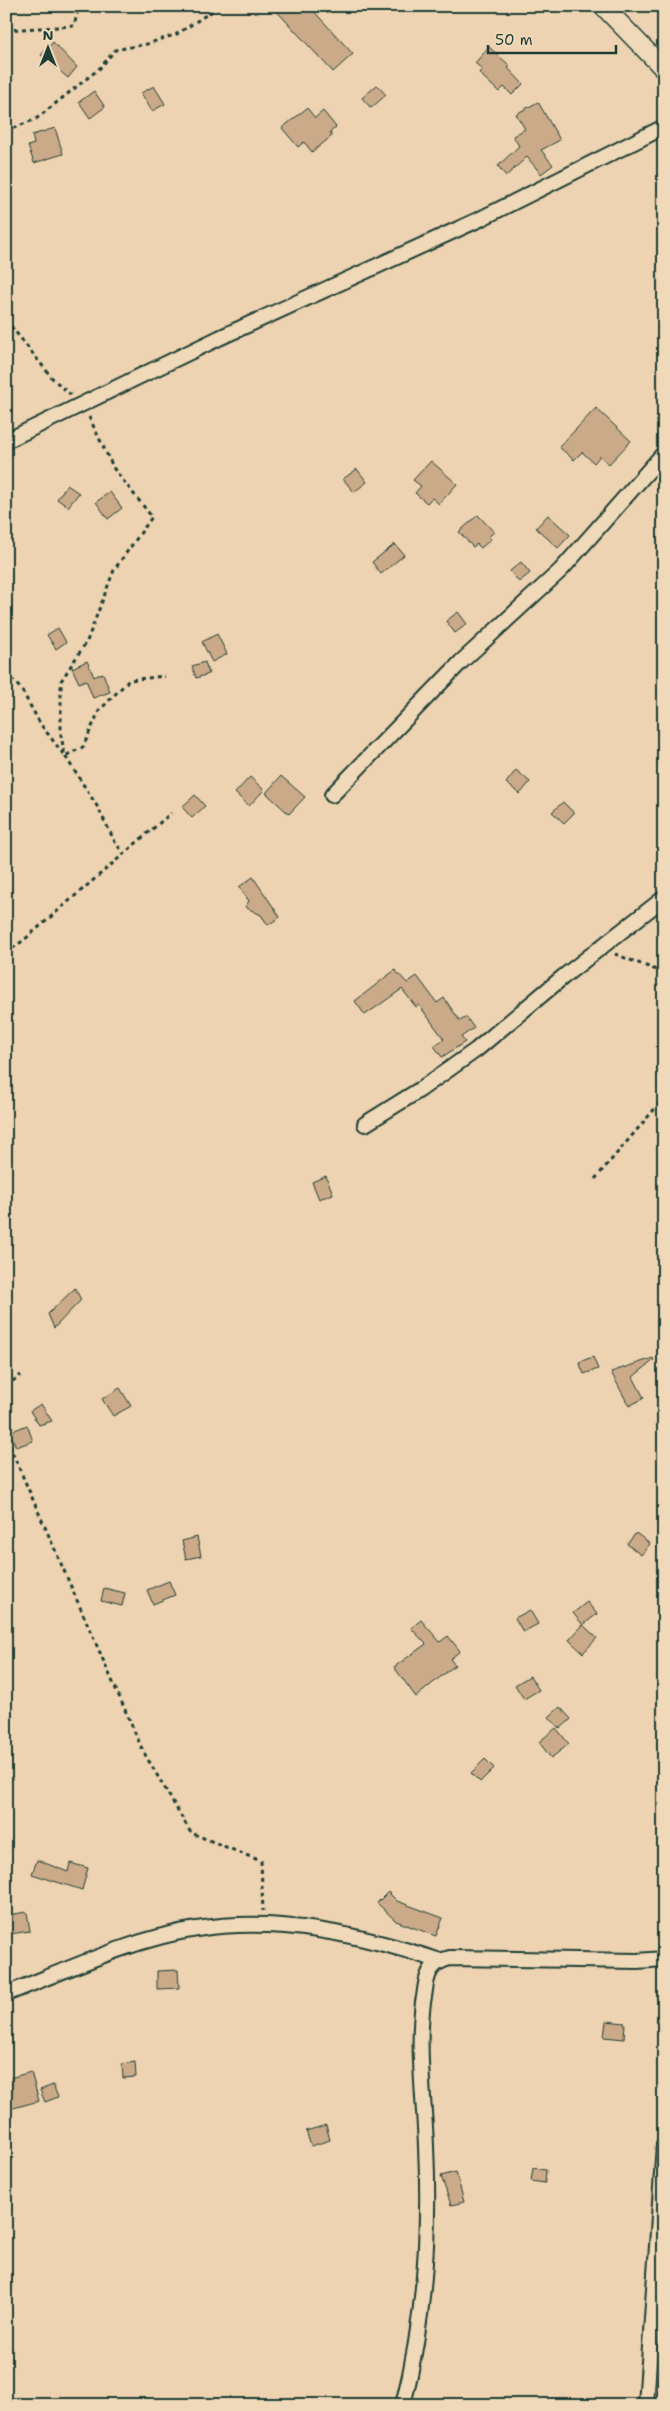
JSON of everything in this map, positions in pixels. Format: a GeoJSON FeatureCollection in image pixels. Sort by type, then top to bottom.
{"type":"FeatureCollection","features":[{"type":"Feature","properties":{"kind":"street"},"geometry":{"type":"LineString","coordinates":[[603,6],[664,69]]}},
{"type":"Feature","properties":{"kind":"street"},"geometry":{"type":"LineString","coordinates":[[6,441],[219,338],[478,220],[664,127]]}},
{"type":"Feature","properties":{"kind":"street"},"geometry":{"type":"LineString","coordinates":[[332,795],[462,662],[561,570],[664,453]]}},
{"type":"Feature","properties":{"kind":"street"},"geometry":{"type":"LineString","coordinates":[[365,1124],[421,1089],[476,1050],[664,898]]}},
{"type":"Feature","properties":{"kind":"street"},"geometry":{"type":"LineString","coordinates":[[6,1994],[146,1941],[196,1929],[263,1924],[355,1938],[411,1951],[440,1961]]}},
{"type":"Feature","properties":{"kind":"street"},"geometry":{"type":"LineString","coordinates":[[403,2405],[419,2336],[425,2285],[426,2145],[420,2041],[428,1976],[433,1966],[440,1961],[450,1958],[486,1957],[603,1961],[664,1959]]}},
{"type":"Feature","properties":{"kind":"street"},"geometry":{"type":"LineString","coordinates":[[646,2405],[664,2144]]}},
{"type":"Feature","properties":{"kind":"path"},"geometry":{"type":"LineString","coordinates":[[6,30],[74,26],[78,6]]}},
{"type":"Feature","properties":{"kind":"path"},"geometry":{"type":"LineString","coordinates":[[6,131],[36,119],[100,68],[115,50],[147,44],[177,34],[220,6]]}},
{"type":"Feature","properties":{"kind":"path"},"geometry":{"type":"LineString","coordinates":[[6,320],[53,379],[83,405],[114,469],[152,517],[114,570],[88,641],[61,681],[61,736],[65,756]]}},
{"type":"Feature","properties":{"kind":"path"},"geometry":{"type":"LineString","coordinates":[[6,673],[21,689],[41,725],[65,756],[97,806],[116,844],[124,853]]}},
{"type":"Feature","properties":{"kind":"path"},"geometry":{"type":"LineString","coordinates":[[65,756],[83,747],[99,710],[129,680],[164,676]]}},
{"type":"Feature","properties":{"kind":"path"},"geometry":{"type":"LineString","coordinates":[[6,953],[24,940],[171,813]]}},
{"type":"Feature","properties":{"kind":"path"},"geometry":{"type":"LineString","coordinates":[[600,949],[664,973]]}},
{"type":"Feature","properties":{"kind":"path"},"geometry":{"type":"LineString","coordinates":[[595,1179],[664,1098]]}},
{"type":"Feature","properties":{"kind":"path"},"geometry":{"type":"LineString","coordinates":[[6,1386],[21,1375]]}},
{"type":"Feature","properties":{"kind":"path"},"geometry":{"type":"LineString","coordinates":[[6,1438],[144,1751],[191,1833],[261,1860],[263,1924]]}},
{"type":"Feature","properties":{"kind":"building"},"geometry":{"type":"Polygon","coordinates":[[[272,6],[309,6],[353,54],[333,72],[272,6]]]}},
{"type":"Feature","properties":{"kind":"building"},"geometry":{"type":"Polygon","coordinates":[[[53,42],[77,67],[68,78],[41,55],[53,42]]]}},
{"type":"Feature","properties":{"kind":"building"},"geometry":{"type":"Polygon","coordinates":[[[489,47],[510,66],[508,68],[523,84],[512,95],[504,87],[499,92],[479,73],[482,69],[475,63],[489,47]]]}},
{"type":"Feature","properties":{"kind":"building"},"geometry":{"type":"Polygon","coordinates":[[[377,85],[386,95],[371,108],[362,98],[377,85]]]}},
{"type":"Feature","properties":{"kind":"building"},"geometry":{"type":"Polygon","coordinates":[[[154,86],[165,104],[152,111],[141,93],[154,86]]]}},
{"type":"Feature","properties":{"kind":"building"},"geometry":{"type":"Polygon","coordinates":[[[94,91],[105,107],[90,118],[79,102],[94,91]]]}},
{"type":"Feature","properties":{"kind":"building"},"geometry":{"type":"Polygon","coordinates":[[[538,102],[560,140],[541,150],[553,165],[541,174],[527,157],[506,176],[498,166],[519,146],[513,136],[525,129],[516,114],[538,102]]]}},
{"type":"Feature","properties":{"kind":"building"},"geometry":{"type":"Polygon","coordinates":[[[307,108],[315,118],[323,111],[336,127],[330,132],[332,136],[312,152],[304,142],[298,147],[282,128],[307,108]]]}},
{"type":"Feature","properties":{"kind":"building"},"geometry":{"type":"Polygon","coordinates":[[[55,128],[63,154],[34,163],[28,146],[34,144],[32,135],[55,128]]]}},
{"type":"Feature","properties":{"kind":"building"},"geometry":{"type":"Polygon","coordinates":[[[596,408],[631,441],[609,464],[600,456],[594,463],[582,452],[574,460],[559,447],[596,408]]]}},
{"type":"Feature","properties":{"kind":"building"},"geometry":{"type":"Polygon","coordinates":[[[431,461],[457,484],[439,504],[432,498],[427,503],[415,493],[421,486],[413,480],[431,461]]]}},
{"type":"Feature","properties":{"kind":"building"},"geometry":{"type":"Polygon","coordinates":[[[357,469],[367,482],[354,492],[343,479],[357,469]]]}},
{"type":"Feature","properties":{"kind":"building"},"geometry":{"type":"Polygon","coordinates":[[[67,485],[79,493],[68,507],[57,499],[67,485]]]}},
{"type":"Feature","properties":{"kind":"building"},"geometry":{"type":"Polygon","coordinates":[[[110,492],[122,508],[108,519],[96,502],[110,492]]]}},
{"type":"Feature","properties":{"kind":"building"},"geometry":{"type":"Polygon","coordinates":[[[478,515],[494,532],[488,537],[491,539],[481,548],[477,544],[473,547],[459,532],[478,515]]]}},
{"type":"Feature","properties":{"kind":"building"},"geometry":{"type":"Polygon","coordinates":[[[548,515],[570,535],[558,548],[536,528],[548,515]]]}},
{"type":"Feature","properties":{"kind":"building"},"geometry":{"type":"Polygon","coordinates":[[[395,544],[404,555],[381,574],[372,562],[395,544]]]}},
{"type":"Feature","properties":{"kind":"building"},"geometry":{"type":"Polygon","coordinates":[[[521,562],[530,573],[519,582],[510,571],[521,562]]]}},
{"type":"Feature","properties":{"kind":"building"},"geometry":{"type":"Polygon","coordinates":[[[458,612],[467,624],[455,633],[446,621],[458,612]]]}},
{"type":"Feature","properties":{"kind":"building"},"geometry":{"type":"Polygon","coordinates":[[[58,628],[66,642],[56,649],[47,635],[58,628]]]}},
{"type":"Feature","properties":{"kind":"building"},"geometry":{"type":"Polygon","coordinates":[[[217,634],[227,654],[212,662],[202,642],[217,634]]]}},
{"type":"Feature","properties":{"kind":"building"},"geometry":{"type":"Polygon","coordinates":[[[87,661],[94,677],[103,673],[110,692],[93,698],[86,680],[79,683],[72,668],[87,661]]]}},
{"type":"Feature","properties":{"kind":"building"},"geometry":{"type":"Polygon","coordinates":[[[205,662],[209,674],[196,678],[192,666],[205,662]]]}},
{"type":"Feature","properties":{"kind":"building"},"geometry":{"type":"Polygon","coordinates":[[[516,770],[530,782],[520,794],[506,783],[516,770]]]}},
{"type":"Feature","properties":{"kind":"building"},"geometry":{"type":"Polygon","coordinates":[[[281,776],[305,797],[289,814],[266,793],[281,776]]]}},
{"type":"Feature","properties":{"kind":"building"},"geometry":{"type":"Polygon","coordinates":[[[250,777],[264,790],[249,806],[235,793],[250,777]]]}},
{"type":"Feature","properties":{"kind":"building"},"geometry":{"type":"Polygon","coordinates":[[[195,795],[205,806],[192,818],[182,807],[195,795]]]}},
{"type":"Feature","properties":{"kind":"building"},"geometry":{"type":"Polygon","coordinates":[[[563,802],[574,813],[564,823],[552,812],[563,802]]]}},
{"type":"Feature","properties":{"kind":"building"},"geometry":{"type":"Polygon","coordinates":[[[253,877],[280,917],[268,925],[261,915],[245,907],[249,901],[239,887],[253,877]]]}},
{"type":"Feature","properties":{"kind":"building"},"geometry":{"type":"Polygon","coordinates":[[[395,970],[407,983],[417,976],[437,1003],[444,998],[460,1021],[466,1017],[474,1028],[461,1037],[465,1042],[442,1057],[434,1046],[444,1039],[419,1005],[416,1007],[402,989],[365,1015],[355,1001],[395,970]]]}},
{"type":"Feature","properties":{"kind":"building"},"geometry":{"type":"Polygon","coordinates":[[[326,1176],[333,1194],[319,1199],[312,1182],[326,1176]]]}},
{"type":"Feature","properties":{"kind":"building"},"geometry":{"type":"Polygon","coordinates":[[[75,1288],[81,1300],[54,1328],[48,1314],[75,1288]]]}},
{"type":"Feature","properties":{"kind":"building"},"geometry":{"type":"Polygon","coordinates":[[[593,1357],[598,1369],[584,1374],[579,1362],[593,1357]]]}},
{"type":"Feature","properties":{"kind":"building"},"geometry":{"type":"Polygon","coordinates":[[[653,1358],[654,1360],[633,1377],[644,1398],[629,1406],[611,1372],[653,1358]]]}},
{"type":"Feature","properties":{"kind":"building"},"geometry":{"type":"Polygon","coordinates":[[[120,1388],[131,1406],[113,1416],[102,1399],[120,1388]]]}},
{"type":"Feature","properties":{"kind":"building"},"geometry":{"type":"Polygon","coordinates":[[[41,1404],[52,1421],[39,1425],[30,1411],[41,1404]]]}},
{"type":"Feature","properties":{"kind":"building"},"geometry":{"type":"Polygon","coordinates":[[[27,1425],[33,1441],[16,1447],[10,1432],[27,1425]]]}},
{"type":"Feature","properties":{"kind":"building"},"geometry":{"type":"Polygon","coordinates":[[[636,1533],[650,1544],[641,1555],[627,1544],[636,1533]]]}},
{"type":"Feature","properties":{"kind":"building"},"geometry":{"type":"Polygon","coordinates":[[[197,1537],[201,1556],[186,1559],[182,1541],[197,1537]]]}},
{"type":"Feature","properties":{"kind":"building"},"geometry":{"type":"Polygon","coordinates":[[[169,1581],[175,1595],[153,1604],[147,1590],[169,1581]]]}},
{"type":"Feature","properties":{"kind":"building"},"geometry":{"type":"Polygon","coordinates":[[[104,1588],[125,1593],[122,1606],[101,1601],[104,1588]]]}},
{"type":"Feature","properties":{"kind":"building"},"geometry":{"type":"Polygon","coordinates":[[[587,1602],[597,1614],[583,1625],[573,1613],[587,1602]]]}},
{"type":"Feature","properties":{"kind":"building"},"geometry":{"type":"Polygon","coordinates":[[[530,1610],[538,1624],[523,1632],[515,1618],[530,1610]]]}},
{"type":"Feature","properties":{"kind":"building"},"geometry":{"type":"Polygon","coordinates":[[[421,1620],[440,1642],[448,1636],[460,1651],[450,1659],[455,1665],[416,1697],[394,1667],[426,1644],[411,1628],[421,1620]]]}},
{"type":"Feature","properties":{"kind":"building"},"geometry":{"type":"Polygon","coordinates":[[[583,1625],[597,1638],[583,1653],[569,1640],[583,1625]]]}},
{"type":"Feature","properties":{"kind":"building"},"geometry":{"type":"Polygon","coordinates":[[[530,1676],[539,1690],[524,1699],[515,1685],[530,1676]]]}},
{"type":"Feature","properties":{"kind":"building"},"geometry":{"type":"Polygon","coordinates":[[[560,1707],[571,1719],[560,1729],[549,1717],[560,1707]]]}},
{"type":"Feature","properties":{"kind":"building"},"geometry":{"type":"Polygon","coordinates":[[[556,1728],[569,1744],[551,1758],[539,1742],[556,1728]]]}},
{"type":"Feature","properties":{"kind":"building"},"geometry":{"type":"Polygon","coordinates":[[[485,1759],[494,1768],[480,1782],[471,1773],[485,1759]]]}},
{"type":"Feature","properties":{"kind":"building"},"geometry":{"type":"Polygon","coordinates":[[[37,1860],[68,1872],[70,1863],[88,1868],[82,1890],[32,1874],[37,1860]]]}},
{"type":"Feature","properties":{"kind":"building"},"geometry":{"type":"Polygon","coordinates":[[[388,1892],[397,1901],[443,1918],[436,1936],[396,1921],[377,1903],[388,1892]]]}},
{"type":"Feature","properties":{"kind":"building"},"geometry":{"type":"Polygon","coordinates":[[[27,1912],[30,1931],[10,1934],[7,1915],[27,1912]]]}},
{"type":"Feature","properties":{"kind":"building"},"geometry":{"type":"Polygon","coordinates":[[[178,1970],[179,1988],[157,1989],[157,1971],[178,1970]]]}},
{"type":"Feature","properties":{"kind":"building"},"geometry":{"type":"Polygon","coordinates":[[[606,2021],[625,2023],[624,2039],[604,2037],[606,2021]]]}},
{"type":"Feature","properties":{"kind":"building"},"geometry":{"type":"Polygon","coordinates":[[[135,2062],[136,2077],[123,2078],[122,2064],[135,2062]]]}},
{"type":"Feature","properties":{"kind":"building"},"geometry":{"type":"Polygon","coordinates":[[[31,2072],[39,2101],[6,2110],[6,2079],[31,2072]]]}},
{"type":"Feature","properties":{"kind":"building"},"geometry":{"type":"Polygon","coordinates":[[[53,2085],[58,2097],[45,2102],[40,2090],[53,2085]]]}},
{"type":"Feature","properties":{"kind":"building"},"geometry":{"type":"Polygon","coordinates":[[[326,2125],[330,2140],[311,2146],[306,2131],[326,2125]]]}},
{"type":"Feature","properties":{"kind":"building"},"geometry":{"type":"Polygon","coordinates":[[[533,2168],[546,2170],[545,2183],[531,2181],[533,2168]]]}},
{"type":"Feature","properties":{"kind":"building"},"geometry":{"type":"Polygon","coordinates":[[[456,2172],[464,2202],[451,2205],[441,2176],[456,2172]]]}}]}
